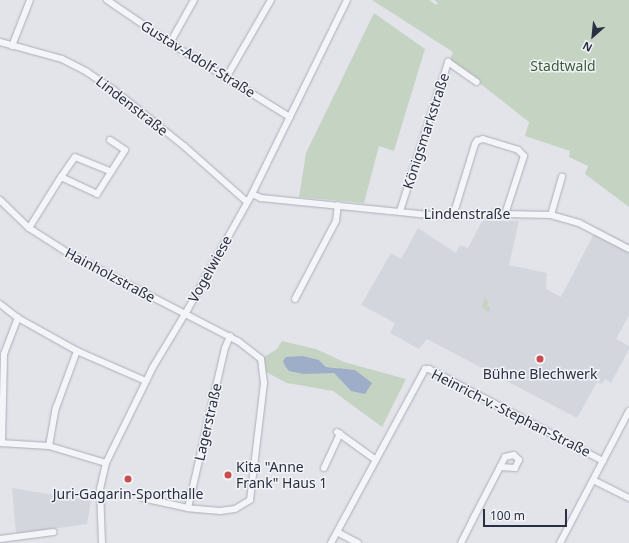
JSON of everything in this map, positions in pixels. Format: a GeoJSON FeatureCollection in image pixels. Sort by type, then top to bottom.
{"type":"FeatureCollection","features":[{"type":"Feature","properties":{"kind":"street"},"geometry":{"type":"LineString","coordinates":[[12,46],[30,0]]}},
{"type":"Feature","properties":{"kind":"street"},"geometry":{"type":"LineString","coordinates":[[170,43],[194,0]]}},
{"type":"Feature","properties":{"kind":"street"},"geometry":{"type":"LineString","coordinates":[[226,78],[271,0]]}},
{"type":"Feature","properties":{"kind":"street","name":"Vogelwiese"},"geometry":{"type":"LineString","coordinates":[[102,543],[100,489],[106,462],[146,381],[252,194],[347,0]]}},
{"type":"Feature","properties":{"kind":"street","name":"Gustav-Adolf-Straße"},"geometry":{"type":"LineString","coordinates":[[111,1],[170,43],[290,117]]}},
{"type":"Feature","properties":{"kind":"street","name":"Lindenstraße"},"geometry":{"type":"LineString","coordinates":[[0,42],[62,59],[87,72],[114,90],[184,146],[247,202]]}},
{"type":"Feature","properties":{"kind":"street","name":"Königsmarkstraße"},"geometry":{"type":"LineString","coordinates":[[400,211],[448,62],[477,82]]}},
{"type":"Feature","properties":{"kind":"street"},"geometry":{"type":"LineString","coordinates":[[453,216],[475,144],[477,141],[483,139],[518,150],[524,156],[505,214]]}},
{"type":"Feature","properties":{"kind":"street"},"geometry":{"type":"LineString","coordinates":[[61,178],[96,194],[125,150],[110,140]]}},
{"type":"Feature","properties":{"kind":"street"},"geometry":{"type":"LineString","coordinates":[[29,228],[75,157],[110,171]]}},
{"type":"Feature","properties":{"kind":"street"},"geometry":{"type":"LineString","coordinates":[[551,215],[562,177]]}},
{"type":"Feature","properties":{"kind":"street","name":"Lindenstraße"},"geometry":{"type":"LineString","coordinates":[[252,194],[261,198],[453,216],[505,214],[551,215],[579,222],[629,249]]}},
{"type":"Feature","properties":{"kind":"street","name":"Hainholzstraße"},"geometry":{"type":"LineString","coordinates":[[0,200],[29,228],[97,270],[230,336],[255,352],[263,366],[264,383],[253,490],[250,500],[235,509],[188,508],[142,498]]}},
{"type":"Feature","properties":{"kind":"street"},"geometry":{"type":"LineString","coordinates":[[295,299],[336,221],[338,205]]}},
{"type":"Feature","properties":{"kind":"street"},"geometry":{"type":"LineString","coordinates":[[0,304],[18,318],[77,351],[146,381]]}},
{"type":"Feature","properties":{"kind":"street"},"geometry":{"type":"LineString","coordinates":[[18,318],[4,354],[1,443],[49,446],[106,462]]}},
{"type":"Feature","properties":{"kind":"street","name":"Lagerstraße"},"geometry":{"type":"LineString","coordinates":[[188,508],[225,348],[230,336]]}},
{"type":"Feature","properties":{"kind":"street"},"geometry":{"type":"LineString","coordinates":[[49,446],[56,408],[77,351]]}},
{"type":"Feature","properties":{"kind":"street","name":"Heinrich-v.-Stephan-Straße"},"geometry":{"type":"LineString","coordinates":[[331,543],[422,371],[429,369],[603,461]]}},
{"type":"Feature","properties":{"kind":"street"},"geometry":{"type":"LineString","coordinates":[[560,543],[629,411]]}},
{"type":"Feature","properties":{"kind":"street"},"geometry":{"type":"LineString","coordinates":[[324,468],[339,433],[376,460]]}},
{"type":"Feature","properties":{"kind":"street"},"geometry":{"type":"LineString","coordinates":[[461,543],[500,467]]}},
{"type":"Feature","properties":{"kind":"street"},"geometry":{"type":"LineString","coordinates":[[593,480],[629,498]]}},
{"type":"Feature","properties":{"kind":"street"},"geometry":{"type":"LineString","coordinates":[[0,539],[54,532]]}},
{"type":"Feature","properties":{"kind":"street"},"geometry":{"type":"LineString","coordinates":[[337,532],[358,543]]}},
{"type":"Feature","properties":{"kind":"shaded area"},"geometry":{"type":"Polygon","coordinates":[[[482,221],[519,221],[509,265],[547,273],[546,289],[561,297],[597,228],[629,244],[629,315],[616,339],[629,346],[629,349],[611,383],[605,379],[602,384],[597,382],[577,418],[427,339],[419,349],[390,333],[395,323],[361,305],[391,253],[401,259],[418,228],[456,253],[460,245],[468,248],[482,221]]]}},
{"type":"Feature","properties":{"kind":"shaded area"},"geometry":{"type":"Polygon","coordinates":[[[12,488],[91,501],[87,524],[16,534],[12,488]]]}},
{"type":"Feature","properties":{"kind":"green space","name":"Stadtwald"},"geometry":{"type":"Polygon","coordinates":[[[372,0],[429,0],[436,5],[438,3],[434,0],[629,0],[629,207],[585,174],[588,166],[569,157],[570,151],[525,136],[529,122],[450,60],[453,52],[372,0]]]}},
{"type":"Feature","properties":{"kind":"green space"},"geometry":{"type":"Polygon","coordinates":[[[374,13],[425,49],[394,151],[379,146],[364,203],[299,197],[306,153],[374,13]]]}},
{"type":"Feature","properties":{"kind":"green space"},"geometry":{"type":"Polygon","coordinates":[[[484,298],[489,301],[487,306],[491,308],[488,312],[482,307],[484,298]]]}},
{"type":"Feature","properties":{"kind":"green space"},"geometry":{"type":"Polygon","coordinates":[[[282,341],[316,349],[344,362],[406,379],[382,427],[333,391],[287,383],[266,372],[264,357],[277,349],[282,341]],[[319,360],[319,373],[334,373],[351,391],[338,368],[326,367],[319,360]]]}},
{"type":"Feature","properties":{"kind":"water"},"geometry":{"type":"Polygon","coordinates":[[[303,356],[319,360],[326,367],[355,370],[372,383],[365,394],[351,391],[334,373],[304,374],[289,371],[283,361],[286,357],[303,356]]]}},
{"type":"Feature","properties":{"kind":"place","name":"Bühne Blechwerk"},"geometry":{"type":"Point","coordinates":[540,359]}},
{"type":"Feature","properties":{"kind":"place","name":"Kita \"Anne Frank\" Haus 1"},"geometry":{"type":"Point","coordinates":[228,475]}},
{"type":"Feature","properties":{"kind":"place","name":"Juri-Gagarin-Sporthalle"},"geometry":{"type":"Point","coordinates":[128,479]}}]}
